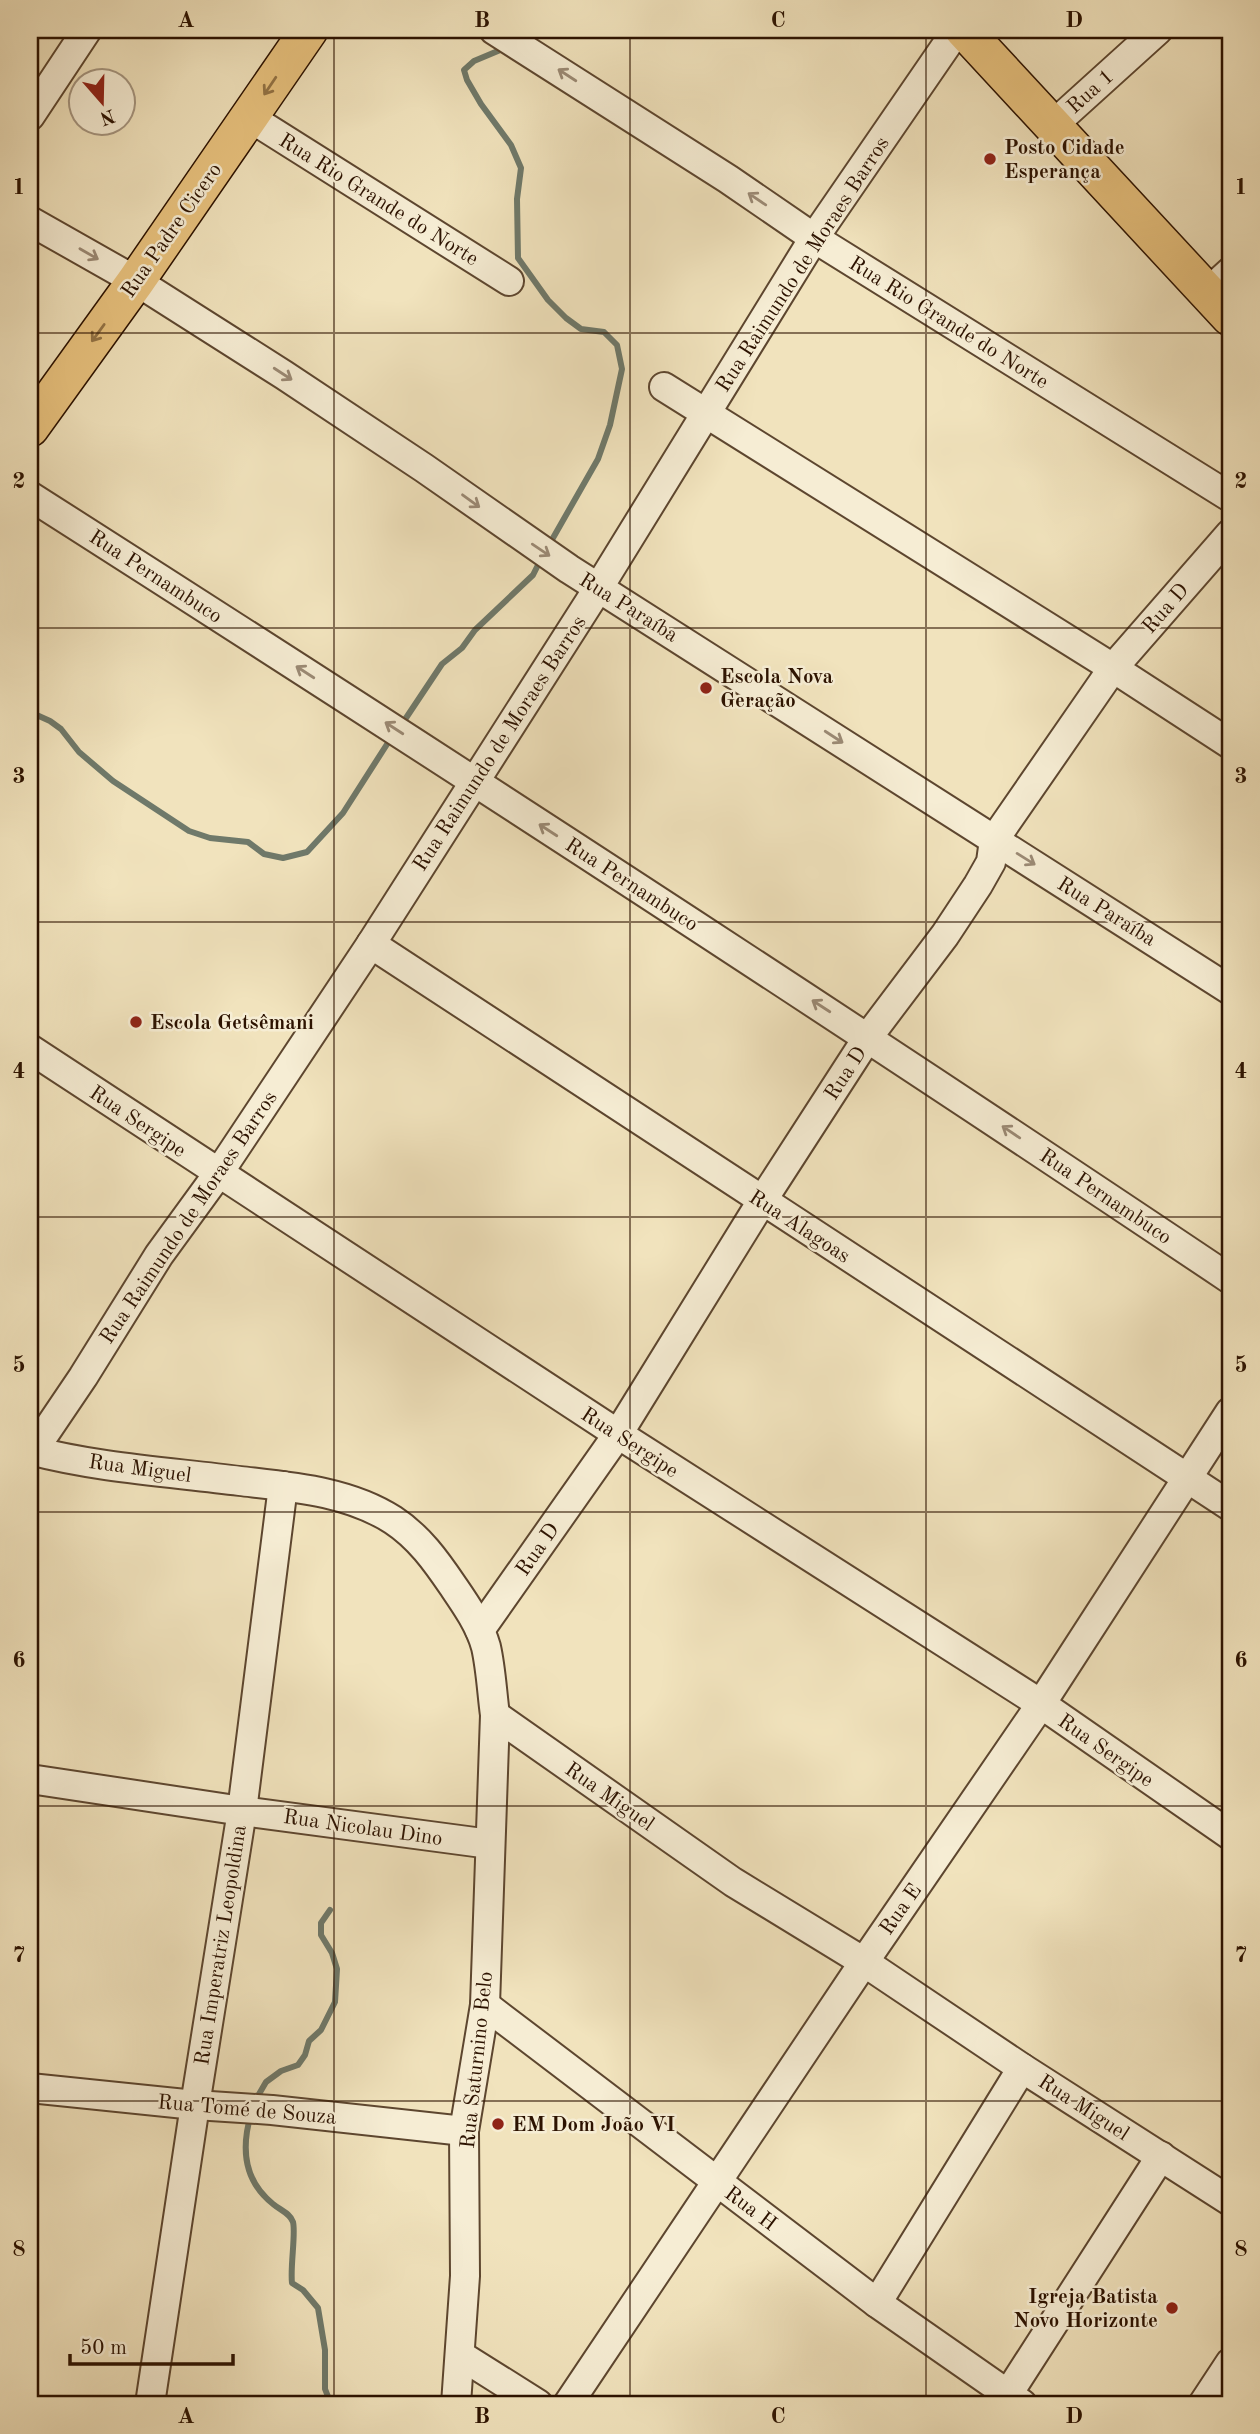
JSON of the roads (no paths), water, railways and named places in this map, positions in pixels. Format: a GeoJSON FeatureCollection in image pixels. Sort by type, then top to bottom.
{"type":"FeatureCollection","features":[{"type":"Feature","properties":{"kind":"main road","name":"Rua Padre Cicero"},"geometry":{"type":"LineString","coordinates":[[30,428],[136,281],[309,30]]}},
{"type":"Feature","properties":{"kind":"main road"},"geometry":{"type":"LineString","coordinates":[[964,30],[1053,125],[1223,294]]}},
{"type":"Feature","properties":{"kind":"street"},"geometry":{"type":"LineString","coordinates":[[30,116],[87,30]]}},
{"type":"Feature","properties":{"kind":"street","name":"Rua Rio Grande do Norte"},"geometry":{"type":"LineString","coordinates":[[494,30],[814,238],[1230,497]]}},
{"type":"Feature","properties":{"kind":"street","name":"Rua Raimundo de Moraes Barros"},"geometry":{"type":"LineString","coordinates":[[31,1451],[83,1377],[159,1255],[218,1174],[371,944],[599,587],[814,238],[957,30]]}},
{"type":"Feature","properties":{"kind":"street","name":"Rua 1"},"geometry":{"type":"LineString","coordinates":[[1053,125],[1158,30]]}},
{"type":"Feature","properties":{"kind":"street","name":"Rua Rio Grande do Norte"},"geometry":{"type":"LineString","coordinates":[[249,117],[509,281]]}},
{"type":"Feature","properties":{"kind":"street","name":"Rua Paraíba"},"geometry":{"type":"LineString","coordinates":[[30,220],[136,281],[296,383],[569,569],[1230,990]]}},
{"type":"Feature","properties":{"kind":"street"},"geometry":{"type":"LineString","coordinates":[[664,387],[1113,667],[1230,744]]}},
{"type":"Feature","properties":{"kind":"street","name":"Rua Pernambuco"},"geometry":{"type":"LineString","coordinates":[[30,496],[363,708],[869,1037],[1230,1279]]}},
{"type":"Feature","properties":{"kind":"street","name":"Rua D"},"geometry":{"type":"LineString","coordinates":[[480,1630],[618,1434],[762,1201],[869,1037],[946,935],[991,862],[994,840],[1113,667],[1230,534]]}},
{"type":"Feature","properties":{"kind":"street","name":"Rua Alagoas"},"geometry":{"type":"LineString","coordinates":[[371,944],[1230,1506]]}},
{"type":"Feature","properties":{"kind":"street","name":"Rua Sergipe"},"geometry":{"type":"LineString","coordinates":[[30,1049],[618,1434],[1041,1704],[1230,1835]]}},
{"type":"Feature","properties":{"kind":"street","name":"Rua E"},"geometry":{"type":"LineString","coordinates":[[568,2404],[864,1962],[1041,1704],[1230,1412]]}},
{"type":"Feature","properties":{"kind":"street","name":"Rua Miguel"},"geometry":{"type":"LineString","coordinates":[[31,1451],[112,1466],[283,1486],[344,1497],[375,1509],[395,1521],[421,1542],[455,1588],[480,1630],[490,1670],[495,1715],[733,1881],[864,1962],[1230,2201]]}},
{"type":"Feature","properties":{"kind":"street","name":"Rua Imperatriz Leopoldina"},"geometry":{"type":"LineString","coordinates":[[150,2404],[242,1811],[283,1486]]}},
{"type":"Feature","properties":{"kind":"street","name":"Rua Saturnino Belo"},"geometry":{"type":"LineString","coordinates":[[456,2404],[465,2276],[464,2131],[485,2005],[495,1715]]}},
{"type":"Feature","properties":{"kind":"street","name":"Rua Nicolau Dino"},"geometry":{"type":"LineString","coordinates":[[30,1779],[490,1844]]}},
{"type":"Feature","properties":{"kind":"street","name":"Rua H"},"geometry":{"type":"LineString","coordinates":[[485,2005],[877,2303],[1015,2399]]}},
{"type":"Feature","properties":{"kind":"street"},"geometry":{"type":"LineString","coordinates":[[877,2303],[1022,2067]]}},
{"type":"Feature","properties":{"kind":"street","name":"Rua Tomé de Souza"},"geometry":{"type":"LineString","coordinates":[[30,2088],[464,2131]]}},
{"type":"Feature","properties":{"kind":"street"},"geometry":{"type":"LineString","coordinates":[[1015,2399],[1161,2156]]}},
{"type":"Feature","properties":{"kind":"street"},"geometry":{"type":"LineString","coordinates":[[460,2355],[538,2404]]}},
{"type":"Feature","properties":{"kind":"street"},"geometry":{"type":"LineString","coordinates":[[1203,2404],[1230,2363]]}},
{"type":"Feature","properties":{"kind":"waterway"},"geometry":{"type":"LineString","coordinates":[[505,48],[474,61],[464,70],[481,104],[511,145],[521,168],[517,199],[518,258],[548,300],[566,318],[581,329],[604,332],[617,345],[622,369],[610,425],[598,459],[549,545]]}},
{"type":"Feature","properties":{"kind":"waterway"},"geometry":{"type":"LineString","coordinates":[[400,727],[442,664],[462,648],[475,630],[533,575],[542,557]]}},
{"type":"Feature","properties":{"kind":"waterway"},"geometry":{"type":"LineString","coordinates":[[30,712],[61,729],[79,752],[113,781],[189,831],[210,838],[248,842],[264,854],[283,858],[307,852],[343,813],[391,738]]}},
{"type":"Feature","properties":{"kind":"waterway"},"geometry":{"type":"LineString","coordinates":[[255,2101],[266,2082],[281,2071],[298,2065],[305,2055],[309,2041],[321,2030],[335,2002],[337,1969],[332,1953],[321,1935],[321,1923],[330,1910]]}},
{"type":"Feature","properties":{"kind":"waterway"},"geometry":{"type":"LineString","coordinates":[[251,2114],[246,2139],[247,2163],[263,2195],[292,2219],[292,2283],[303,2290],[318,2308],[325,2350],[325,2389],[331,2404]]}},
{"type":"Feature","properties":{"kind":"place","name":"Posto Cidade Esperança"},"geometry":{"type":"Point","coordinates":[990,159]}},
{"type":"Feature","properties":{"kind":"place","name":"Escola Nova Geração"},"geometry":{"type":"Point","coordinates":[706,688]}},
{"type":"Feature","properties":{"kind":"place","name":"Escola Getsêmani"},"geometry":{"type":"Point","coordinates":[136,1022]}},
{"type":"Feature","properties":{"kind":"place","name":"EM Dom João VI"},"geometry":{"type":"Point","coordinates":[498,2124]}},
{"type":"Feature","properties":{"kind":"place","name":"Igreja Batista Novo Horizonte"},"geometry":{"type":"Point","coordinates":[1172,2308]}}]}
